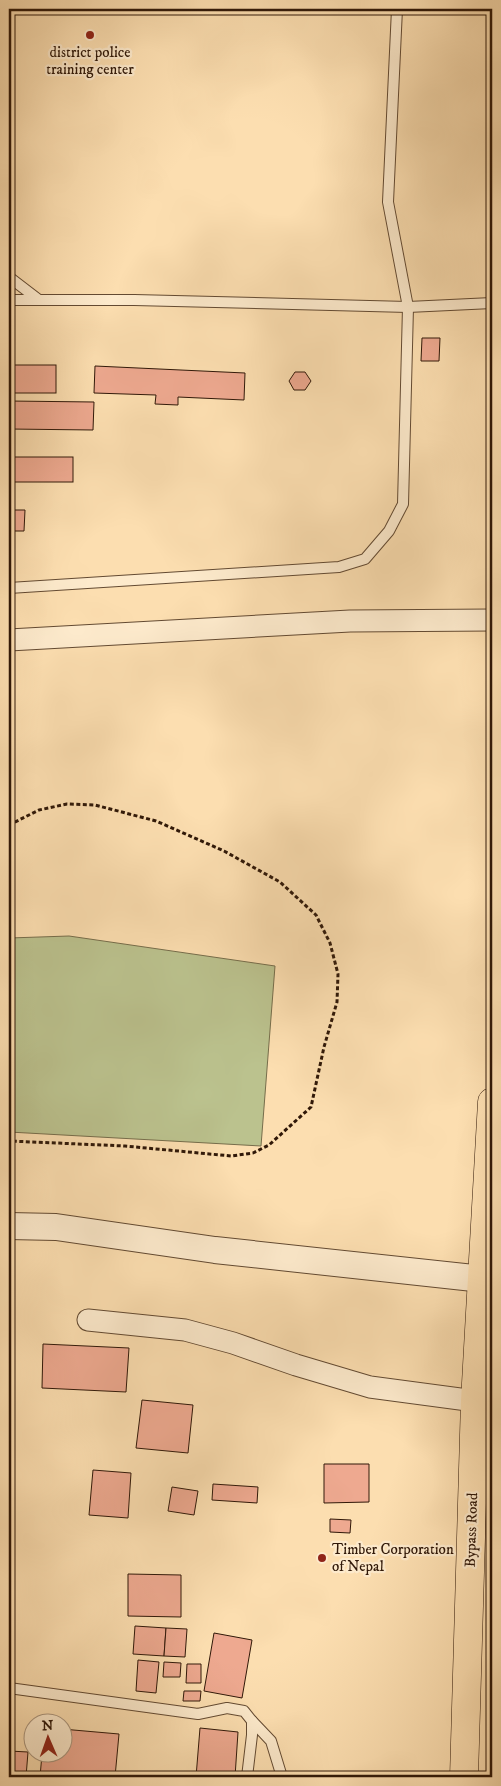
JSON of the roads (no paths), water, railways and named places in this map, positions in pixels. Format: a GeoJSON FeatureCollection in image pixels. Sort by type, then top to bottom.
{"type":"FeatureCollection","features":[{"type":"Feature","properties":{"kind":"highway","name":"Bypass Road"},"geometry":{"type":"LineString","coordinates":[[464,1777],[475,1401],[487,1279],[492,1102]]}},
{"type":"Feature","properties":{"kind":"street"},"geometry":{"type":"LineString","coordinates":[[9,640],[350,621],[492,620]]}},
{"type":"Feature","properties":{"kind":"street"},"geometry":{"type":"LineString","coordinates":[[9,1226],[56,1227],[214,1250],[444,1276],[487,1279]]}},
{"type":"Feature","properties":{"kind":"street"},"geometry":{"type":"LineString","coordinates":[[88,1320],[185,1330],[370,1387],[475,1401]]}},
{"type":"Feature","properties":{"kind":"lane"},"geometry":{"type":"LineString","coordinates":[[9,588],[339,567],[365,559],[389,531],[403,504],[408,307],[388,202],[397,9]]}},
{"type":"Feature","properties":{"kind":"lane"},"geometry":{"type":"LineString","coordinates":[[9,277],[39,300]]}},
{"type":"Feature","properties":{"kind":"lane"},"geometry":{"type":"LineString","coordinates":[[9,300],[134,300],[408,307],[492,303]]}},
{"type":"Feature","properties":{"kind":"lane"},"geometry":{"type":"LineString","coordinates":[[9,1688],[198,1714],[227,1708],[244,1711],[271,1741],[282,1777]]}},
{"type":"Feature","properties":{"kind":"lane"},"geometry":{"type":"LineString","coordinates":[[247,1777],[252,1721]]}},
{"type":"Feature","properties":{"kind":"place","name":"district police training center"},"geometry":{"type":"Point","coordinates":[90,35]}},
{"type":"Feature","properties":{"kind":"place","name":"Timber Corporation of Nepal"},"geometry":{"type":"Point","coordinates":[322,1558]}}]}
